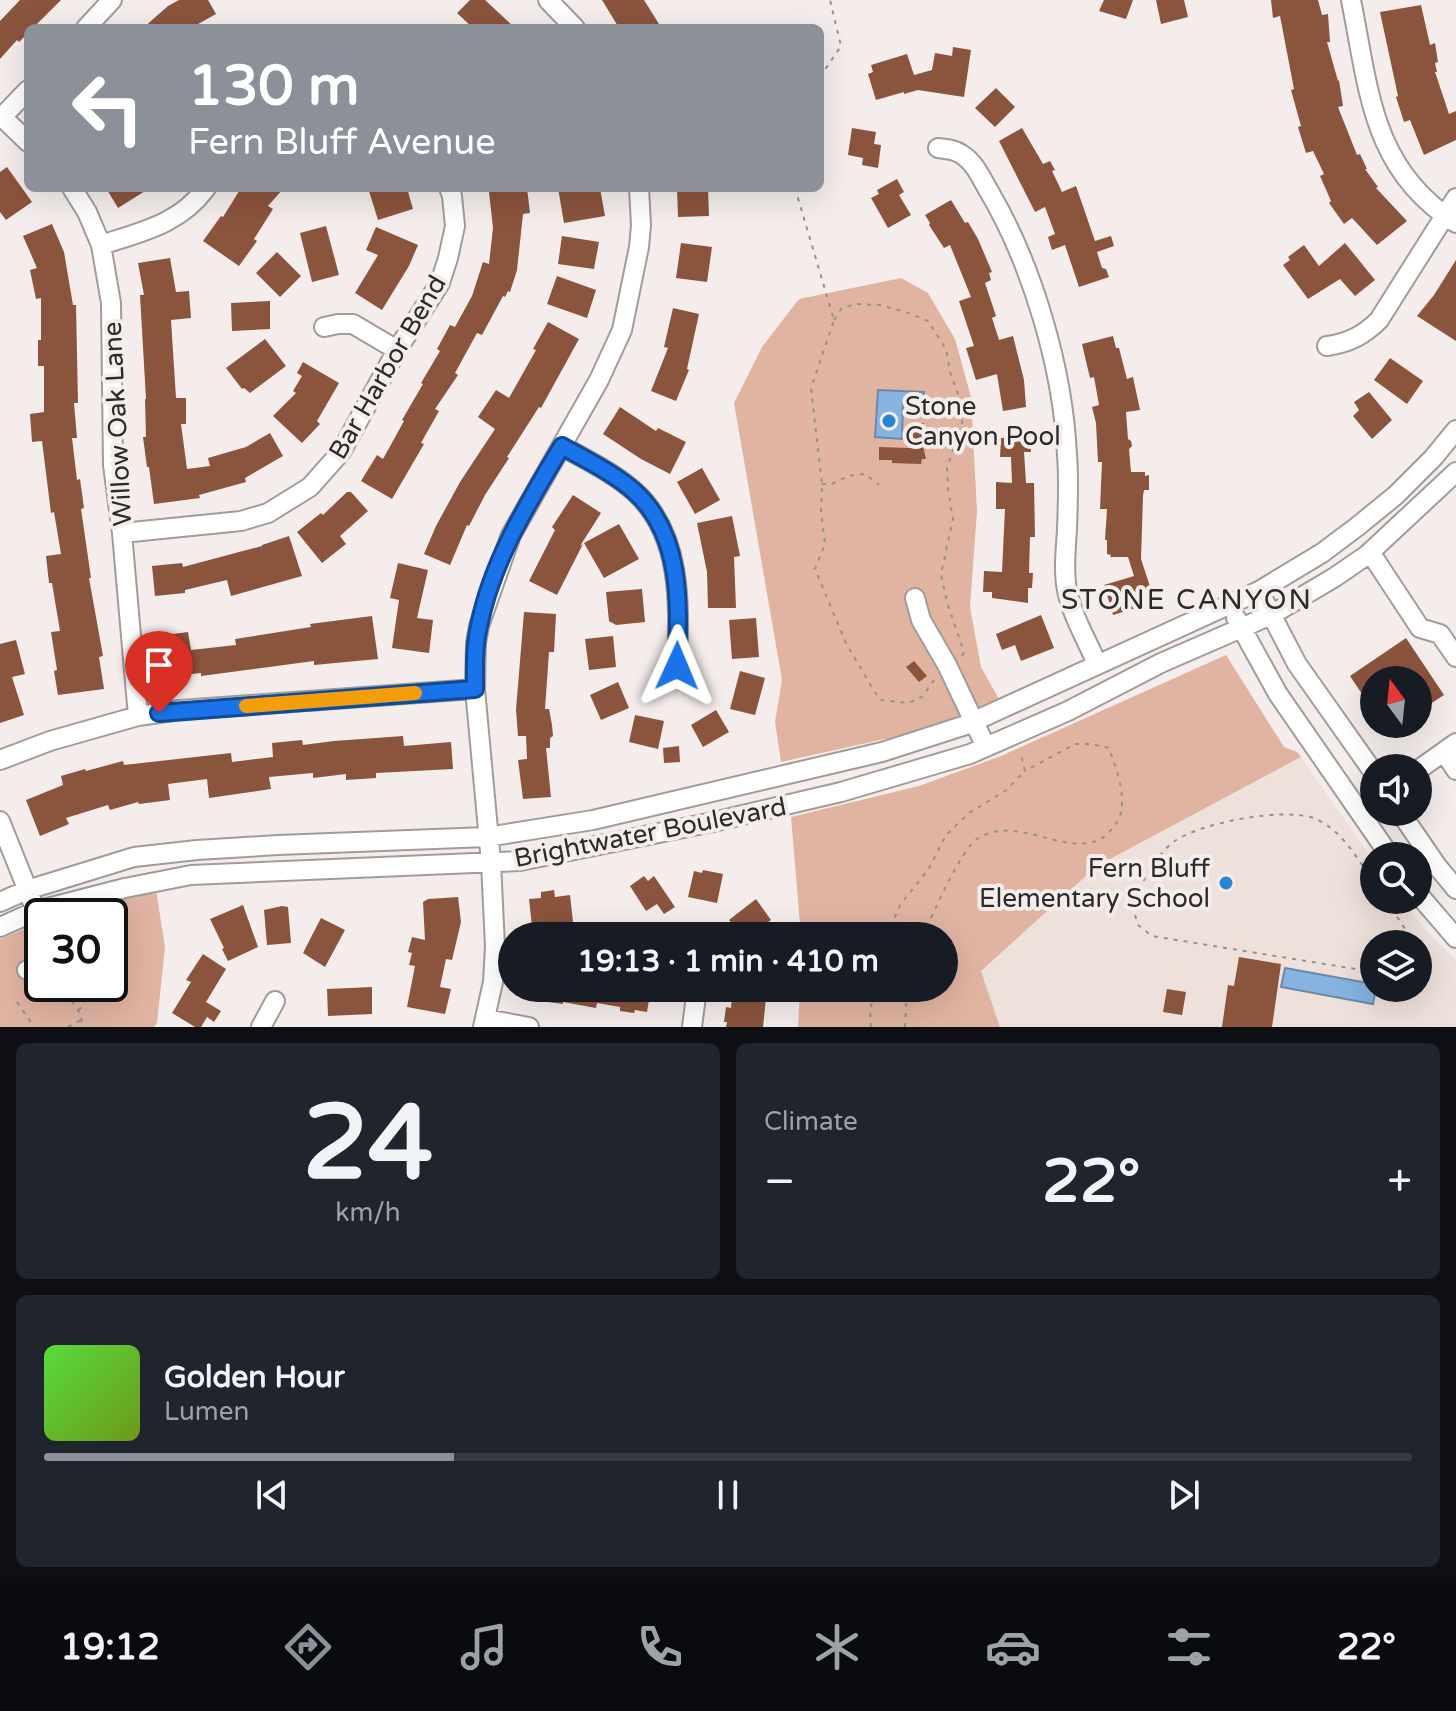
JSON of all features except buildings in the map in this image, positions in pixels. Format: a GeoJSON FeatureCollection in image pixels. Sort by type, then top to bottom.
{"type":"FeatureCollection","features":[{"type":"Feature","properties":{"kind":"street"},"geometry":{"type":"LineString","coordinates":[[90,24],[112,0]]}},
{"type":"Feature","properties":{"kind":"street"},"geometry":{"type":"LineString","coordinates":[[548,0],[571,24]]}},
{"type":"Feature","properties":{"kind":"street"},"geometry":{"type":"LineString","coordinates":[[1351,0],[1372,108],[1383,140],[1413,186],[1450,219]]}},
{"type":"Feature","properties":{"kind":"street"},"geometry":{"type":"LineString","coordinates":[[24,94],[1,118],[24,138]]}},
{"type":"Feature","properties":{"kind":"street"},"geometry":{"type":"LineString","coordinates":[[938,148],[961,154],[981,178],[1019,251],[1035,294],[1048,337],[1065,431],[1067,589],[1072,608],[1097,664]]}},
{"type":"Feature","properties":{"kind":"street","name":"Willow Oak Lane"},"geometry":{"type":"LineString","coordinates":[[74,192],[101,245],[111,303],[113,465],[138,716]]}},
{"type":"Feature","properties":{"kind":"street"},"geometry":{"type":"LineString","coordinates":[[101,245],[161,226],[197,200],[203,192]]}},
{"type":"Feature","properties":{"kind":"street","name":"Bar Harbor Bend"},"geometry":{"type":"LineString","coordinates":[[122,533],[241,521],[268,513],[310,487],[341,452],[397,350],[440,283],[455,226],[450,192]]}},
{"type":"Feature","properties":{"kind":"street"},"geometry":{"type":"LineString","coordinates":[[529,1027],[484,1023],[493,982],[495,947],[491,862],[475,689],[476,643],[490,589],[516,525],[599,380],[622,330],[639,247],[639,192]]}},
{"type":"Feature","properties":{"kind":"street"},"geometry":{"type":"LineString","coordinates":[[1327,346],[1353,340],[1379,320],[1450,219],[1456,198]]}},
{"type":"Feature","properties":{"kind":"street"},"geometry":{"type":"LineString","coordinates":[[324,327],[353,324],[397,350]]}},
{"type":"Feature","properties":{"kind":"street","name":"Brightwater Boulevard"},"geometry":{"type":"LineString","coordinates":[[0,902],[27,890],[134,857],[278,845],[487,837],[593,820],[882,752],[973,721],[1259,591],[1322,553],[1396,495],[1456,430]]}},
{"type":"Feature","properties":{"kind":"street"},"geometry":{"type":"LineString","coordinates":[[562,446],[634,491],[659,522],[674,563],[677,666]]}},
{"type":"Feature","properties":{"kind":"street","name":"Brightwater Boulevard"},"geometry":{"type":"LineString","coordinates":[[96,898],[125,888],[191,875],[520,861],[713,822],[841,792],[970,754],[1068,711],[1161,663],[1271,615],[1370,552],[1456,472]]}},
{"type":"Feature","properties":{"kind":"street"},"geometry":{"type":"LineString","coordinates":[[1370,552],[1420,628],[1440,634],[1456,657]]}},
{"type":"Feature","properties":{"kind":"street"},"geometry":{"type":"LineString","coordinates":[[1259,591],[1297,664],[1361,754]]}},
{"type":"Feature","properties":{"kind":"street"},"geometry":{"type":"LineString","coordinates":[[915,598],[921,620],[947,665],[986,747]]}},
{"type":"Feature","properties":{"kind":"street"},"geometry":{"type":"LineString","coordinates":[[1230,604],[1278,694],[1380,842]]}},
{"type":"Feature","properties":{"kind":"street"},"geometry":{"type":"LineString","coordinates":[[0,760],[50,741],[138,716],[180,710],[475,689]]}},
{"type":"Feature","properties":{"kind":"street"},"geometry":{"type":"LineString","coordinates":[[1432,760],[1450,747],[1456,770]]}},
{"type":"Feature","properties":{"kind":"street"},"geometry":{"type":"LineString","coordinates":[[0,821],[30,898]]}},
{"type":"Feature","properties":{"kind":"street"},"geometry":{"type":"LineString","coordinates":[[1410,826],[1456,889]]}},
{"type":"Feature","properties":{"kind":"street"},"geometry":{"type":"LineString","coordinates":[[1432,910],[1456,938]]}},
{"type":"Feature","properties":{"kind":"street","name":"Brightwater Boulevard"},"geometry":{"type":"LineString","coordinates":[[0,927],[24,921]]}},
{"type":"Feature","properties":{"kind":"street"},"geometry":{"type":"LineString","coordinates":[[261,1027],[275,1001]]}},
{"type":"Feature","properties":{"kind":"street"},"geometry":{"type":"LineString","coordinates":[[692,1027],[695,1002]]}},
{"type":"Feature","properties":{"kind":"path"},"geometry":{"type":"LineString","coordinates":[[824,71],[841,46],[830,0]]}},
{"type":"Feature","properties":{"kind":"path"},"geometry":{"type":"LineString","coordinates":[[796,192],[834,320]]}},
{"type":"Feature","properties":{"kind":"path"},"geometry":{"type":"LineString","coordinates":[[933,681],[922,697],[908,703],[881,700],[846,643],[815,569],[825,544],[811,388],[834,320],[841,309],[855,304],[879,305],[928,321],[946,349],[950,372],[961,402],[962,423],[947,468],[953,519],[941,574],[964,652],[958,666]]}},
{"type":"Feature","properties":{"kind":"path"},"geometry":{"type":"LineString","coordinates":[[822,484],[865,474],[879,485]]}},
{"type":"Feature","properties":{"kind":"path"},"geometry":{"type":"LineString","coordinates":[[893,922],[900,905],[928,870],[946,835],[969,813],[1005,791],[1025,771],[1075,744],[1109,748],[1124,798],[1116,825],[1100,841],[1070,845],[1041,835],[996,831],[975,840],[962,858],[930,922]]}},
{"type":"Feature","properties":{"kind":"path"},"geometry":{"type":"LineString","coordinates":[[1021,755],[1025,771]]}},
{"type":"Feature","properties":{"kind":"path"},"geometry":{"type":"LineString","coordinates":[[1360,863],[1340,835],[1323,823],[1301,814],[1239,820],[1207,827],[1172,843],[1159,855],[1134,905],[1138,925],[1152,936],[1360,970]]}},
{"type":"Feature","properties":{"kind":"path"},"geometry":{"type":"LineString","coordinates":[[17,1002],[34,1027]]}},
{"type":"Feature","properties":{"kind":"path"},"geometry":{"type":"LineString","coordinates":[[72,1002],[81,1015],[82,1027]]}},
{"type":"Feature","properties":{"kind":"path"},"geometry":{"type":"LineString","coordinates":[[77,1010],[82,1008],[84,1002]]}},
{"type":"Feature","properties":{"kind":"path"},"geometry":{"type":"LineString","coordinates":[[871,1027],[872,1002]]}},
{"type":"Feature","properties":{"kind":"path"},"geometry":{"type":"LineString","coordinates":[[905,1027],[906,1002]]}},
{"type":"Feature","properties":{"kind":"path"},"geometry":{"type":"LineString","coordinates":[[68,1027],[81,1020]]}},
{"type":"Feature","properties":{"kind":"shaded area"},"geometry":{"type":"Polygon","coordinates":[[[901,278],[928,293],[955,339],[971,397],[977,511],[970,607],[981,667],[1000,701],[939,727],[781,762],[775,722],[782,680],[734,403],[762,347],[799,299],[901,278]]]}},
{"type":"Feature","properties":{"kind":"shaded area"},"geometry":{"type":"Polygon","coordinates":[[[1226,655],[1284,747],[1301,757],[1097,866],[981,971],[1000,1027],[798,1027],[799,1002],[958,1002],[958,922],[800,922],[791,817],[919,786],[1001,756],[1226,655]]]}},
{"type":"Feature","properties":{"kind":"shaded area","name":"Fern Bluff Elementary School"},"geometry":{"type":"Polygon","coordinates":[[[1301,757],[1360,842],[1360,914],[1413,914],[1426,930],[1360,930],[1360,1002],[1432,1002],[1432,937],[1456,960],[1456,1027],[1000,1027],[981,971],[1097,866],[1301,757]]]}},
{"type":"Feature","properties":{"kind":"shaded area"},"geometry":{"type":"Polygon","coordinates":[[[156,890],[165,947],[157,1023],[154,1027],[0,1027],[0,939],[24,929],[24,1002],[128,1002],[128,898],[125,898],[156,890]]]}},
{"type":"Feature","properties":{"kind":"water","name":"Stone Canyon Pool"},"geometry":{"type":"Polygon","coordinates":[[[878,390],[924,392],[924,404],[903,404],[902,439],[875,437],[878,390]]]}},
{"type":"Feature","properties":{"kind":"water"},"geometry":{"type":"Polygon","coordinates":[[[1285,968],[1360,981],[1360,1002],[1281,987],[1285,968]]]}},
{"type":"Feature","properties":{"kind":"slow traffic"},"geometry":{"type":"LineString","coordinates":[[246,706],[415,693]]}},
{"type":"Feature","properties":{"kind":"place","name":"Stone Canyon Pool"},"geometry":{"type":"Point","coordinates":[889,421]}},
{"type":"Feature","properties":{"kind":"place","name":"Fern Bluff Elementary School"},"geometry":{"type":"Point","coordinates":[1226,883]}},
{"type":"Feature","properties":{"kind":"district","name":"STONE CANYON"},"geometry":{"type":"Point","coordinates":[1187,599]}},
{"type":"Feature","properties":{"kind":"route"},"geometry":{"type":"LineString","coordinates":[[159,713],[475,689],[476,643],[486,600],[511,535],[562,446],[634,491],[659,522],[674,563],[677,666]]}}]}
